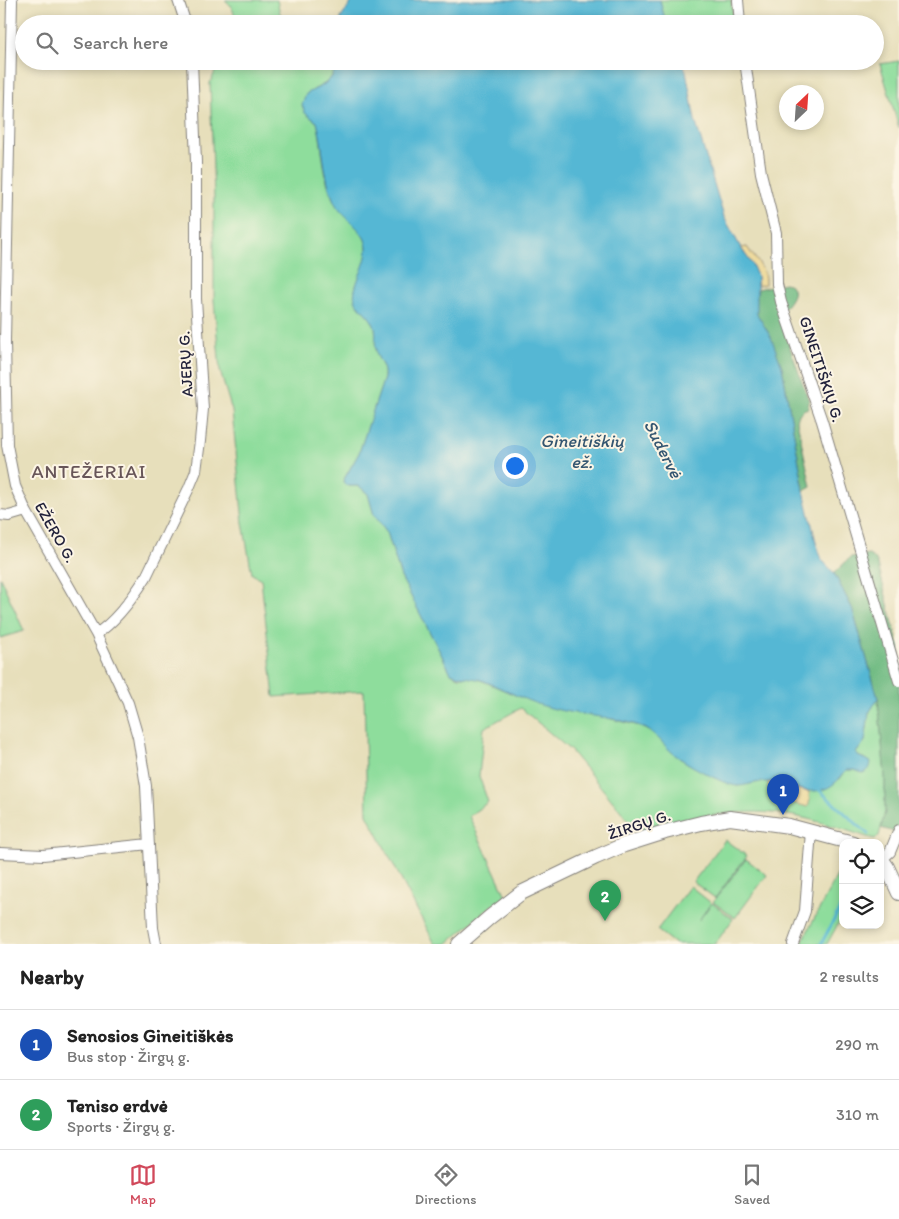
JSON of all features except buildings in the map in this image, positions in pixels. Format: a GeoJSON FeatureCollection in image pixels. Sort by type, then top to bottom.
{"type":"FeatureCollection","features":[{"type":"Feature","properties":{"kind":"street","name":"EŽERO G."},"geometry":{"type":"LineString","coordinates":[[12,0],[6,445],[15,486],[26,511],[96,634],[128,702],[138,737],[146,786],[153,928],[156,944]]}},
{"type":"Feature","properties":{"kind":"street"},"geometry":{"type":"LineString","coordinates":[[178,0],[183,15]]}},
{"type":"Feature","properties":{"kind":"street"},"geometry":{"type":"LineString","coordinates":[[738,0],[739,15]]}},
{"type":"Feature","properties":{"kind":"street","name":"AJERŲ G."},"geometry":{"type":"LineString","coordinates":[[96,634],[106,628],[140,588],[196,471],[203,409],[196,299],[198,274],[192,70]]}},
{"type":"Feature","properties":{"kind":"street","name":"GINEITIŠKIŲ G."},"geometry":{"type":"LineString","coordinates":[[746,70],[761,173],[776,233],[777,284],[781,302],[822,421],[899,681]]}},
{"type":"Feature","properties":{"kind":"street"},"geometry":{"type":"LineString","coordinates":[[0,515],[9,516],[26,511]]}},
{"type":"Feature","properties":{"kind":"street","name":"ŽIRGŲ G."},"geometry":{"type":"LineString","coordinates":[[459,944],[521,893],[596,857],[649,837],[701,823],[730,818],[811,831],[839,839]]}},
{"type":"Feature","properties":{"kind":"street"},"geometry":{"type":"LineString","coordinates":[[884,856],[890,852],[899,830]]}},
{"type":"Feature","properties":{"kind":"street"},"geometry":{"type":"LineString","coordinates":[[793,944],[805,912],[811,831]]}},
{"type":"Feature","properties":{"kind":"street"},"geometry":{"type":"LineString","coordinates":[[0,853],[43,856],[149,844]]}},
{"type":"Feature","properties":{"kind":"street"},"geometry":{"type":"LineString","coordinates":[[884,864],[899,893]]}},
{"type":"Feature","properties":{"kind":"green space"},"geometry":{"type":"Polygon","coordinates":[[[225,0],[277,0],[282,15],[234,15],[230,5],[225,0]]]}},
{"type":"Feature","properties":{"kind":"green space"},"geometry":{"type":"Polygon","coordinates":[[[660,0],[731,0],[733,15],[664,15],[660,0]]]}},
{"type":"Feature","properties":{"kind":"green space"},"geometry":{"type":"Polygon","coordinates":[[[899,61],[899,128],[882,70],[884,70],[884,63],[899,61]]]}},
{"type":"Feature","properties":{"kind":"green space"},"geometry":{"type":"Polygon","coordinates":[[[216,70],[334,70],[332,76],[323,85],[313,90],[305,113],[317,122],[328,186],[332,196],[336,204],[363,235],[367,247],[367,254],[354,294],[355,299],[374,326],[377,354],[383,366],[384,374],[359,453],[343,481],[345,485],[359,486],[368,494],[374,515],[387,532],[401,577],[451,673],[459,677],[472,677],[515,695],[640,726],[655,734],[679,758],[715,778],[737,786],[758,782],[840,779],[846,770],[855,770],[862,773],[868,760],[858,756],[856,753],[865,741],[869,713],[878,698],[885,777],[885,812],[879,836],[875,839],[798,817],[757,812],[705,817],[639,833],[571,751],[521,708],[484,728],[479,776],[488,802],[469,816],[506,896],[485,911],[447,944],[435,944],[367,814],[364,691],[274,697],[261,579],[252,574],[243,523],[232,411],[220,371],[214,300],[214,198],[210,83],[216,70]]]}},
{"type":"Feature","properties":{"kind":"green space"},"geometry":{"type":"Polygon","coordinates":[[[785,283],[793,289],[792,298],[778,314],[809,401],[808,408],[800,413],[797,421],[811,487],[804,491],[782,367],[757,314],[756,301],[758,289],[785,283]]]}},
{"type":"Feature","properties":{"kind":"green space"},"geometry":{"type":"Polygon","coordinates":[[[869,555],[875,559],[878,565],[899,647],[899,837],[891,831],[881,828],[885,812],[885,777],[878,698],[852,608],[834,573],[851,557],[869,555]]]}},
{"type":"Feature","properties":{"kind":"green space"},"geometry":{"type":"Polygon","coordinates":[[[0,577],[24,631],[0,638],[0,577]]]}},
{"type":"Feature","properties":{"kind":"green space"},"geometry":{"type":"Polygon","coordinates":[[[725,840],[747,856],[715,898],[693,882],[725,840]]]}},
{"type":"Feature","properties":{"kind":"green space"},"geometry":{"type":"Polygon","coordinates":[[[746,859],[767,875],[735,918],[713,902],[746,859]]]}},
{"type":"Feature","properties":{"kind":"green space"},"geometry":{"type":"Polygon","coordinates":[[[839,872],[839,922],[827,944],[801,944],[839,872]]]}},
{"type":"Feature","properties":{"kind":"green space"},"geometry":{"type":"Polygon","coordinates":[[[690,886],[711,903],[699,920],[712,903],[733,919],[715,944],[675,944],[657,930],[690,886]]]}},
{"type":"Feature","properties":{"kind":"sand"},"geometry":{"type":"Polygon","coordinates":[[[747,247],[760,264],[764,273],[765,284],[758,286],[750,261],[741,248],[747,247]]]}},
{"type":"Feature","properties":{"kind":"sand"},"geometry":{"type":"Polygon","coordinates":[[[768,782],[809,792],[810,800],[808,807],[769,797],[768,782]]]}},
{"type":"Feature","properties":{"kind":"water"},"geometry":{"type":"Polygon","coordinates":[[[353,0],[660,0],[664,15],[343,15],[353,0]]]}},
{"type":"Feature","properties":{"kind":"water","name":"Gineitiškių ež."},"geometry":{"type":"Polygon","coordinates":[[[335,70],[686,70],[695,120],[724,217],[757,276],[757,314],[771,337],[782,367],[804,491],[816,542],[822,560],[834,573],[852,608],[878,698],[869,713],[865,741],[856,753],[858,756],[871,762],[868,770],[862,773],[855,770],[846,770],[837,781],[829,787],[820,790],[801,790],[769,782],[734,785],[710,776],[686,762],[670,751],[647,729],[640,726],[618,720],[551,708],[484,681],[451,673],[401,577],[387,532],[374,515],[368,494],[359,486],[345,485],[343,481],[359,453],[384,374],[383,366],[377,354],[374,326],[355,299],[354,294],[367,254],[365,240],[334,201],[328,182],[317,122],[305,113],[302,105],[306,94],[327,82],[335,70]]]}},
{"type":"Feature","properties":{"kind":"waterway","name":"Sudervė"},"geometry":{"type":"LineString","coordinates":[[817,787],[868,834]]}},
{"type":"Feature","properties":{"kind":"waterway","name":"Sudervė"},"geometry":{"type":"LineString","coordinates":[[821,944],[839,910]]}},
{"type":"Feature","properties":{"kind":"place","name":"Senosios Gineitiškės"},"geometry":{"type":"Point","coordinates":[783,815]}},
{"type":"Feature","properties":{"kind":"place","name":"Teniso erdvė"},"geometry":{"type":"Point","coordinates":[605,921]}},
{"type":"Feature","properties":{"kind":"district","name":"ANTEŽERIAI"},"geometry":{"type":"Point","coordinates":[89,471]}}]}
